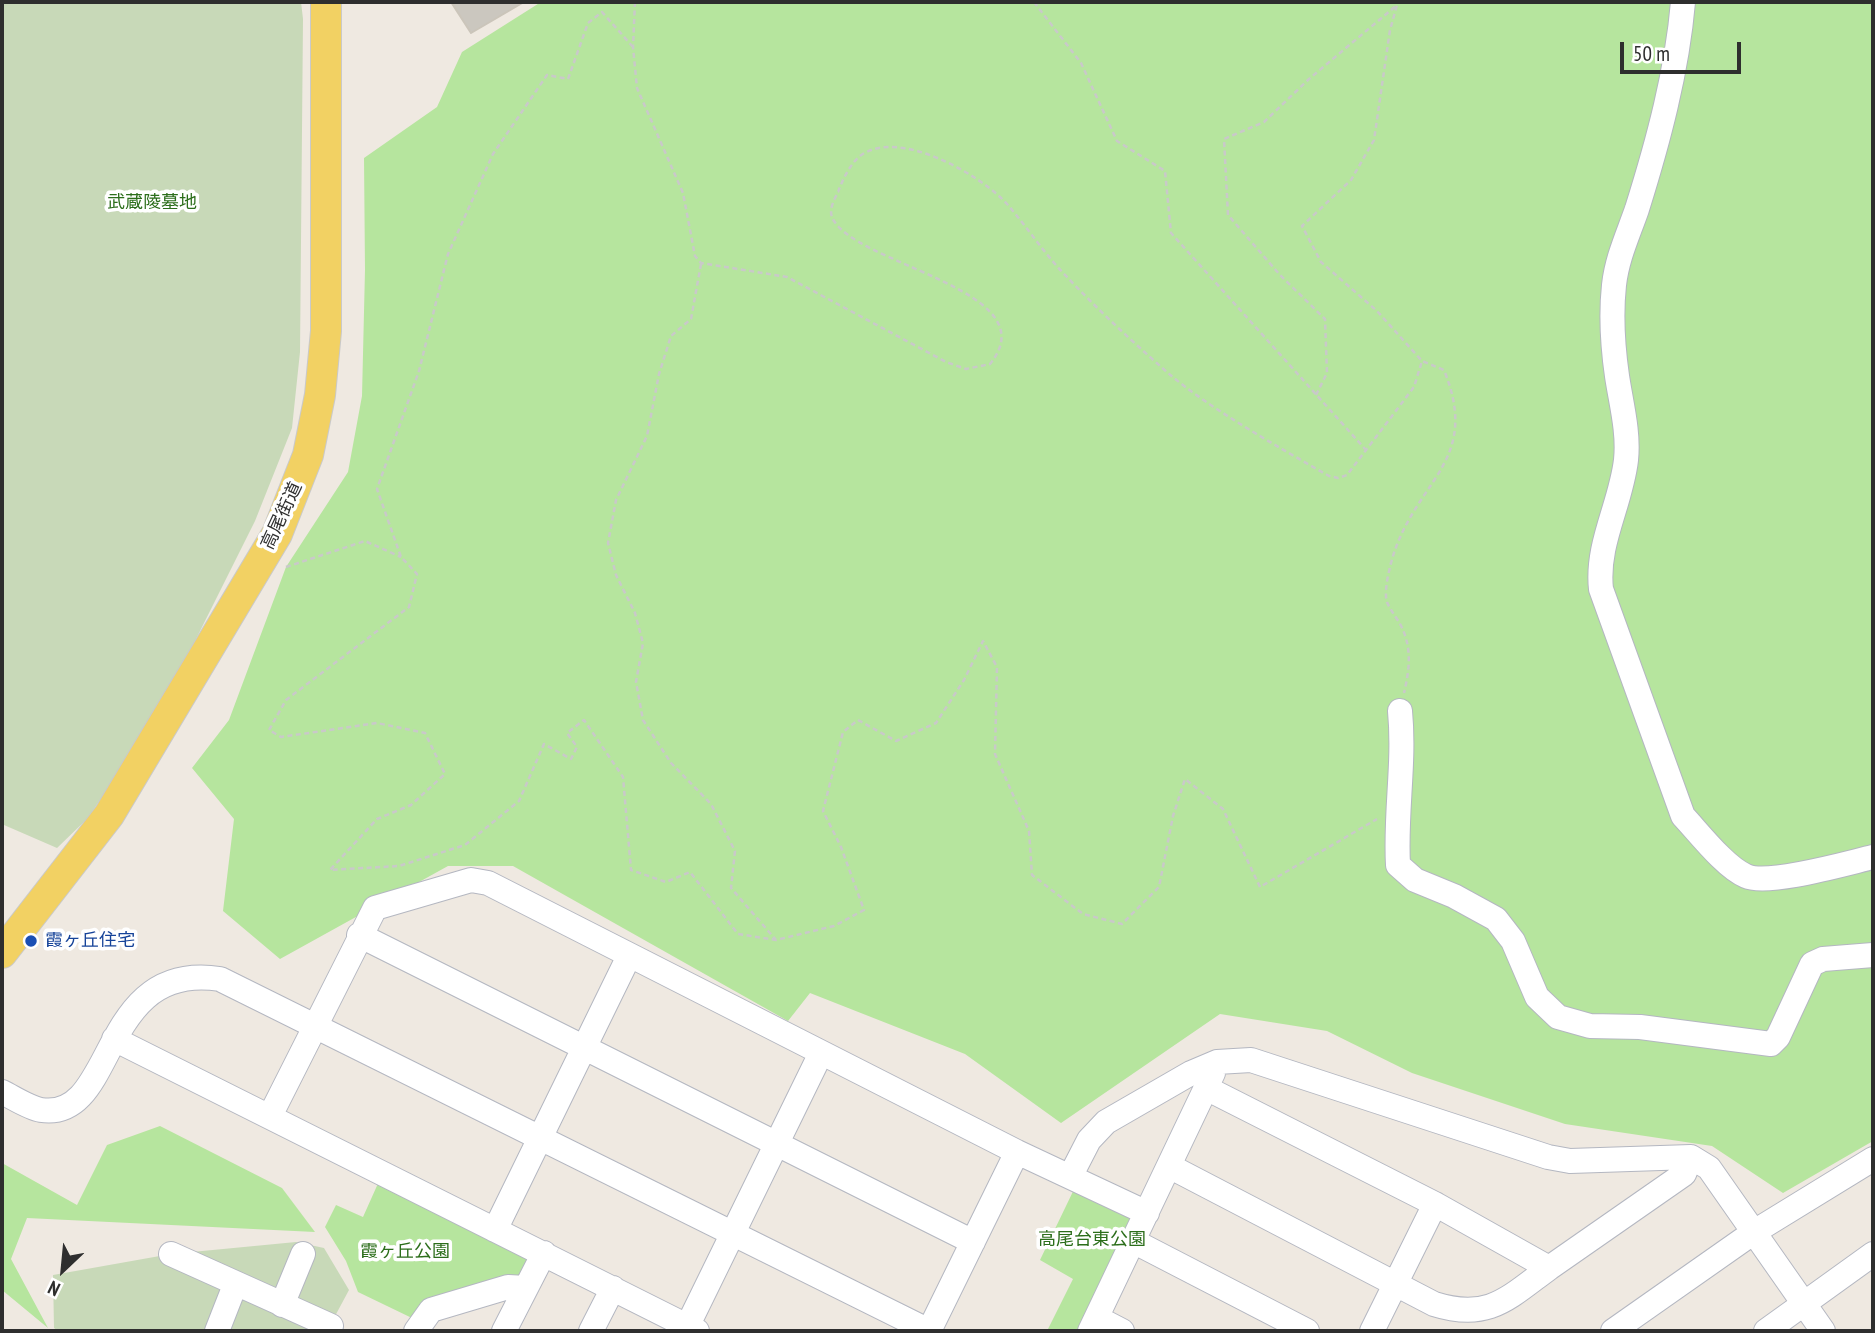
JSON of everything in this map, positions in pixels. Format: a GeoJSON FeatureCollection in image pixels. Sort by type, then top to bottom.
{"type":"FeatureCollection","features":[{"type":"Feature","properties":{"kind":"main road","name":"高尾街道"},"geometry":{"type":"LineString","coordinates":[[2,953],[109,816],[276,534],[295,492],[316,423],[324,365],[326,2]]}},
{"type":"Feature","properties":{"kind":"street"},"geometry":{"type":"LineString","coordinates":[[1683,2],[1670,88],[1636,211],[1620,253],[1614,287],[1616,371],[1625,416],[1626,456],[1623,482],[1599,560],[1601,589],[1684,816],[1723,857],[1742,874],[1755,878],[1781,877],[1873,857]]}},
{"type":"Feature","properties":{"kind":"street"},"geometry":{"type":"LineString","coordinates":[[1400,711],[1404,749],[1398,865],[1415,880],[1454,896],[1496,919],[1513,941],[1537,997],[1558,1017],[1590,1027],[1651,1028],[1771,1044],[1778,1037],[1812,964],[1823,959],[1873,955]]}},
{"type":"Feature","properties":{"kind":"street"},"geometry":{"type":"LineString","coordinates":[[270,1116],[359,935],[375,908],[471,880],[488,883],[1017,1152],[1071,1175],[1147,1213]]}},
{"type":"Feature","properties":{"kind":"street"},"geometry":{"type":"LineString","coordinates":[[359,935],[973,1242]]}},
{"type":"Feature","properties":{"kind":"street"},"geometry":{"type":"LineString","coordinates":[[495,1230],[629,956]]}},
{"type":"Feature","properties":{"kind":"street"},"geometry":{"type":"LineString","coordinates":[[2,1092],[41,1110],[67,1108],[88,1087],[132,1008],[154,988],[173,980],[205,977],[241,987],[540,1139],[929,1331],[1017,1152]]}},
{"type":"Feature","properties":{"kind":"street"},"geometry":{"type":"LineString","coordinates":[[114,1039],[544,1253],[690,1330],[821,1052]]}},
{"type":"Feature","properties":{"kind":"street"},"geometry":{"type":"LineString","coordinates":[[1071,1175],[1089,1140],[1105,1122],[1191,1073],[1217,1062],[1251,1060],[1548,1157],[1570,1161],[1691,1157],[1709,1168],[1824,1331]]}},
{"type":"Feature","properties":{"kind":"street"},"geometry":{"type":"LineString","coordinates":[[1122,1331],[1093,1325],[1208,1089],[1217,1062]]}},
{"type":"Feature","properties":{"kind":"street"},"geometry":{"type":"LineString","coordinates":[[1208,1089],[1435,1204],[1549,1268]]}},
{"type":"Feature","properties":{"kind":"street"},"geometry":{"type":"LineString","coordinates":[[1169,1166],[1434,1304],[1454,1310],[1477,1312],[1505,1301],[1684,1174],[1691,1157]]}},
{"type":"Feature","properties":{"kind":"street"},"geometry":{"type":"LineString","coordinates":[[1613,1331],[1754,1232],[1873,1159]]}},
{"type":"Feature","properties":{"kind":"street"},"geometry":{"type":"LineString","coordinates":[[1373,1331],[1435,1204]]}},
{"type":"Feature","properties":{"kind":"street"},"geometry":{"type":"LineString","coordinates":[[1133,1241],[1307,1331]]}},
{"type":"Feature","properties":{"kind":"street"},"geometry":{"type":"LineString","coordinates":[[504,1331],[544,1253]]}},
{"type":"Feature","properties":{"kind":"street"},"geometry":{"type":"LineString","coordinates":[[171,1254],[331,1326]]}},
{"type":"Feature","properties":{"kind":"street"},"geometry":{"type":"LineString","coordinates":[[282,1305],[303,1254]]}},
{"type":"Feature","properties":{"kind":"street"},"geometry":{"type":"LineString","coordinates":[[1766,1331],[1873,1254]]}},
{"type":"Feature","properties":{"kind":"street"},"geometry":{"type":"LineString","coordinates":[[217,1331],[235,1285]]}},
{"type":"Feature","properties":{"kind":"street"},"geometry":{"type":"LineString","coordinates":[[416,1331],[431,1310],[508,1287],[526,1289]]}},
{"type":"Feature","properties":{"kind":"street"},"geometry":{"type":"LineString","coordinates":[[591,1331],[613,1288]]}},
{"type":"Feature","properties":{"kind":"path"},"geometry":{"type":"LineString","coordinates":[[635,2],[633,47],[637,88],[683,193],[690,218],[691,242],[695,256],[701,263],[787,277],[946,362],[966,369],[984,368],[997,356],[1001,345],[1001,333],[989,309],[967,293],[860,242],[834,221],[831,214],[841,185],[860,156],[889,148],[924,153],[949,164],[1006,203],[1067,278],[1171,375],[1329,476],[1348,475],[1414,387],[1423,361]]}},
{"type":"Feature","properties":{"kind":"path"},"geometry":{"type":"LineString","coordinates":[[1034,2],[1081,62],[1117,141],[1165,171],[1171,233],[1366,450]]}},
{"type":"Feature","properties":{"kind":"path"},"geometry":{"type":"LineString","coordinates":[[1316,394],[1327,373],[1325,319],[1280,275],[1228,215],[1224,139],[1264,122],[1308,79],[1397,5],[1390,30],[1374,140],[1351,180],[1302,226],[1321,262],[1377,310],[1423,361],[1444,370],[1453,393],[1457,427],[1451,456],[1409,521],[1395,551],[1386,600],[1404,632],[1410,665],[1400,711]]}},
{"type":"Feature","properties":{"kind":"path"},"geometry":{"type":"LineString","coordinates":[[401,557],[377,489],[419,371],[447,254],[494,154],[547,75],[568,79],[587,23],[602,12],[633,47]]}},
{"type":"Feature","properties":{"kind":"path"},"geometry":{"type":"LineString","coordinates":[[701,263],[691,319],[671,336],[659,374],[647,436],[616,500],[608,543],[616,575],[635,613],[643,643],[636,682],[643,720],[671,762],[711,804],[735,851],[731,888],[776,940]]}},
{"type":"Feature","properties":{"kind":"path"},"geometry":{"type":"LineString","coordinates":[[275,572],[365,541],[401,557],[417,574],[409,607],[286,700],[269,730],[281,737],[377,723],[425,733],[445,774],[411,806],[377,819],[330,870],[399,866],[465,845],[519,801],[544,744],[572,759],[577,747],[567,733],[584,720],[622,777],[631,870],[666,882],[690,872],[738,934],[776,940],[834,926],[864,910],[841,847],[823,811],[843,732],[858,720],[897,741],[936,723],[964,680],[983,641],[997,667],[995,754],[1029,831],[1032,876],[1083,914],[1122,924],[1159,887],[1172,816],[1185,779],[1223,809],[1259,887],[1384,814],[1401,792]]}},
{"type":"Feature","properties":{"kind":"green space","name":"武蔵陵墓地"},"geometry":{"type":"Polygon","coordinates":[[[2,2],[301,2],[303,19],[300,352],[292,428],[255,521],[160,711],[87,819],[57,848],[4,825],[2,827],[2,2]]]}},
{"type":"Feature","properties":{"kind":"green space"},"geometry":{"type":"Polygon","coordinates":[[[541,2],[1873,2],[1873,1141],[1783,1193],[1712,1146],[1565,1124],[1412,1073],[1327,1031],[1220,1014],[1061,1123],[965,1054],[810,993],[788,1021],[513,866],[448,866],[280,959],[223,911],[234,819],[192,768],[229,720],[286,567],[348,472],[362,396],[364,158],[437,107],[462,52],[541,2]]]}},
{"type":"Feature","properties":{"kind":"green space"},"geometry":{"type":"Polygon","coordinates":[[[160,1126],[282,1188],[315,1232],[27,1218],[11,1259],[48,1328],[2,1290],[2,1163],[77,1205],[107,1145],[160,1126]]]}},
{"type":"Feature","properties":{"kind":"green space","name":"霞ヶ丘公園"},"geometry":{"type":"Polygon","coordinates":[[[380,1179],[529,1252],[525,1274],[414,1319],[358,1292],[346,1261],[325,1227],[336,1205],[363,1217],[380,1179]]]}},
{"type":"Feature","properties":{"kind":"green space","name":"高尾台東公園"},"geometry":{"type":"Polygon","coordinates":[[[1079,1179],[1147,1213],[1090,1331],[1047,1331],[1073,1279],[1040,1260],[1079,1179]]]}},
{"type":"Feature","properties":{"kind":"green space"},"geometry":{"type":"Polygon","coordinates":[[[296,1242],[324,1248],[349,1290],[327,1331],[58,1331],[54,1328],[53,1275],[171,1254],[296,1242]]]}},
{"type":"Feature","properties":{"kind":"building"},"geometry":{"type":"Polygon","coordinates":[[[451,2],[524,2],[471,33],[451,2]]]}},
{"type":"Feature","properties":{"kind":"place","name":"霞ヶ丘住宅"},"geometry":{"type":"Point","coordinates":[31,941]}}]}
